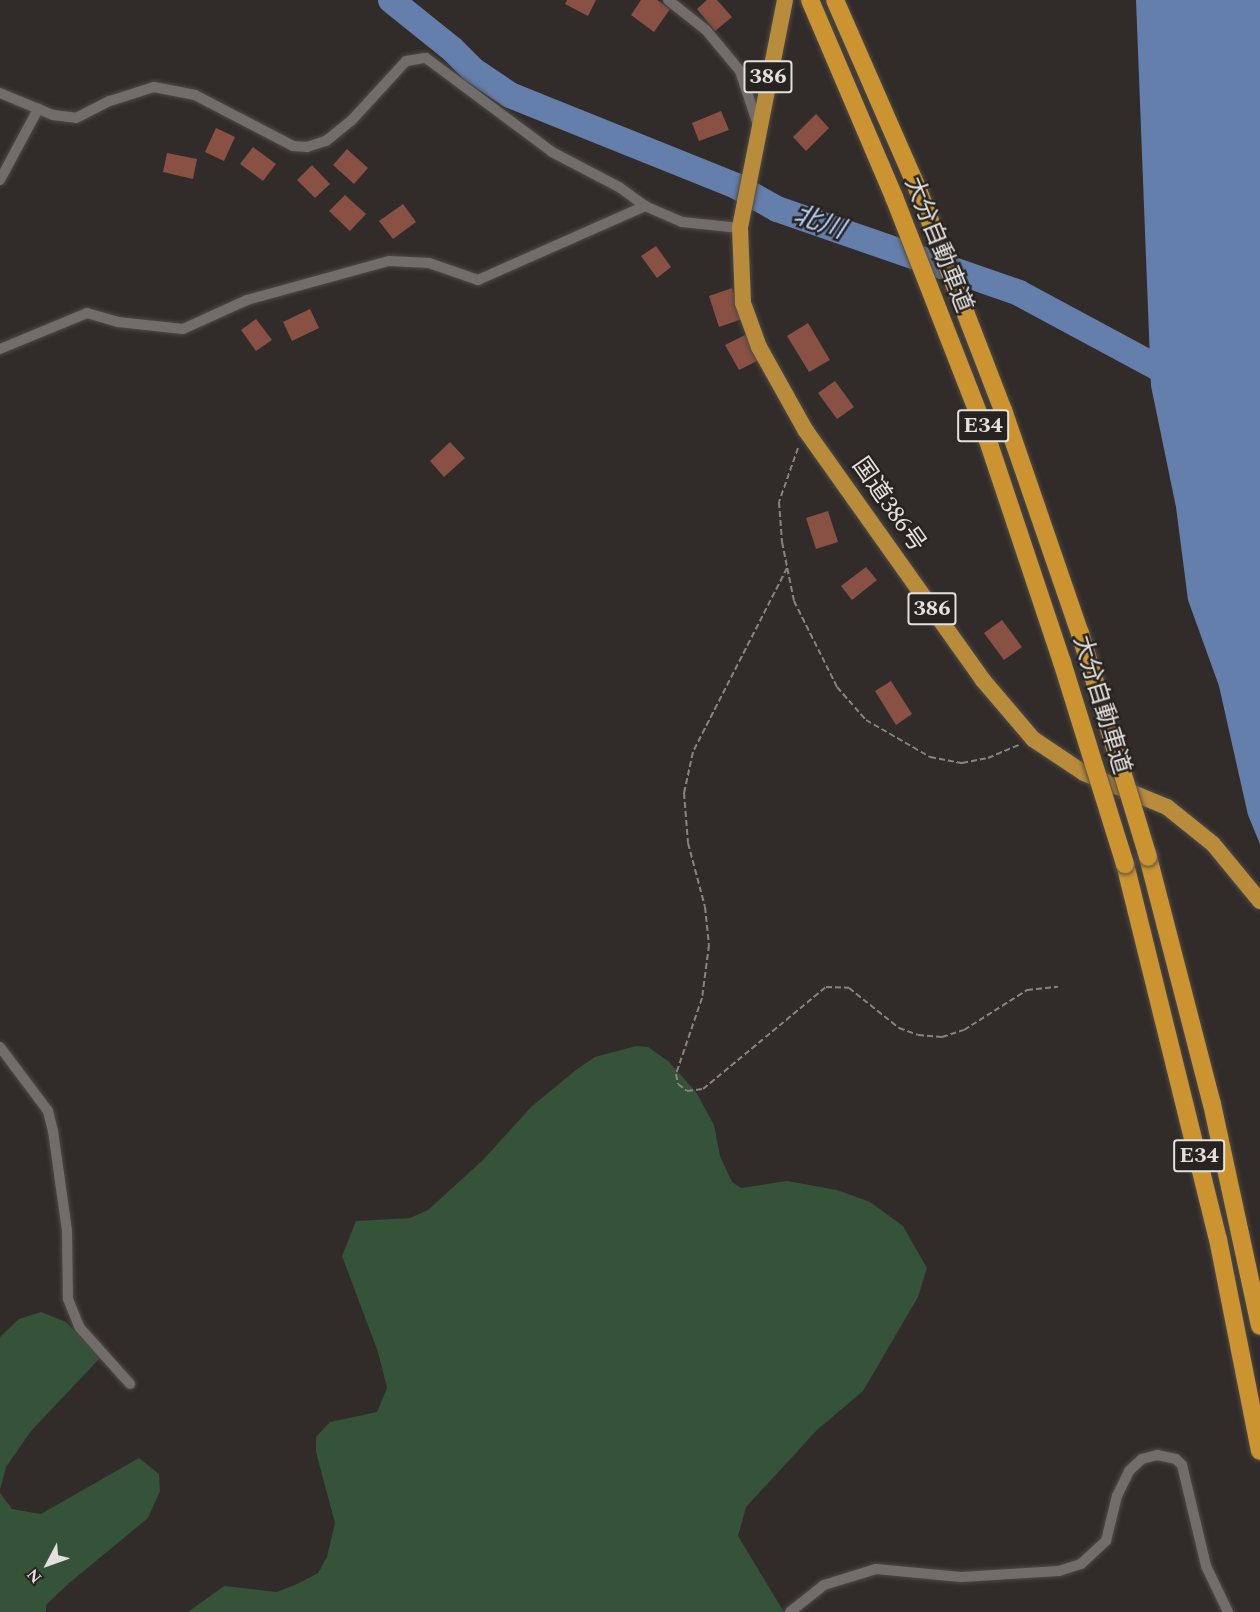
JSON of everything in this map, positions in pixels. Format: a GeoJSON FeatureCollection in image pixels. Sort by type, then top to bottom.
{"type":"FeatureCollection","features":[{"type":"Feature","properties":{"kind":"highway","name":"国道386号"},"geometry":{"type":"LineString","coordinates":[[785,0],[740,222],[743,303],[759,347],[806,431],[982,679],[1033,739],[1084,773],[1167,807],[1213,844],[1260,901]]}},
{"type":"Feature","properties":{"kind":"highway","name":"大分自動車道"},"geometry":{"type":"LineString","coordinates":[[810,0],[894,196],[982,423],[1125,864],[1216,1227],[1260,1451]]}},
{"type":"Feature","properties":{"kind":"highway","name":"大分自動車道"},"geometry":{"type":"LineString","coordinates":[[835,0],[918,190],[1004,410],[1084,645],[1148,857],[1212,1104],[1260,1326]]}},
{"type":"Feature","properties":{"kind":"street"},"geometry":{"type":"LineString","coordinates":[[668,0],[706,30],[740,71],[758,125]]}},
{"type":"Feature","properties":{"kind":"street"},"geometry":{"type":"LineString","coordinates":[[0,93],[38,109],[76,118],[110,100],[153,87],[195,95],[293,146],[307,147],[326,141],[351,121],[406,61],[426,57],[552,152],[619,188],[645,206],[682,222],[740,222]]}},
{"type":"Feature","properties":{"kind":"street"},"geometry":{"type":"LineString","coordinates":[[0,180],[38,109]]}},
{"type":"Feature","properties":{"kind":"street"},"geometry":{"type":"LineString","coordinates":[[0,349],[87,313],[138,326],[183,329],[247,300],[389,261],[429,263],[478,280],[645,206]]}},
{"type":"Feature","properties":{"kind":"street"},"geometry":{"type":"LineString","coordinates":[[0,1047],[48,1111],[67,1230],[68,1299],[80,1328],[130,1384]]}},
{"type":"Feature","properties":{"kind":"street"},"geometry":{"type":"LineString","coordinates":[[790,1612],[804,1597],[824,1585],[876,1569],[961,1577],[1059,1571],[1081,1564],[1106,1541],[1117,1496],[1129,1471],[1142,1459],[1158,1455],[1176,1459],[1182,1465],[1206,1566],[1228,1612]]}},
{"type":"Feature","properties":{"kind":"path"},"geometry":{"type":"LineString","coordinates":[[806,431],[779,502],[794,601],[837,687],[866,720],[904,744],[950,763],[988,758],[1033,739]]}},
{"type":"Feature","properties":{"kind":"path"},"geometry":{"type":"LineString","coordinates":[[788,568],[693,752],[684,793],[688,843],[705,907],[709,945],[702,998],[676,1074],[678,1084],[687,1090],[703,1089],[826,987],[849,988],[899,1028],[918,1035],[942,1037],[964,1030],[1027,990],[1058,987]]}},
{"type":"Feature","properties":{"kind":"green space"},"geometry":{"type":"Polygon","coordinates":[[[636,1046],[648,1047],[668,1061],[696,1092],[714,1125],[720,1156],[732,1182],[741,1188],[787,1181],[837,1190],[870,1202],[903,1226],[927,1268],[918,1297],[863,1391],[817,1430],[746,1507],[738,1536],[784,1612],[188,1612],[224,1586],[277,1592],[318,1573],[327,1557],[335,1523],[316,1452],[316,1437],[330,1422],[377,1412],[387,1388],[378,1352],[342,1256],[356,1221],[410,1218],[428,1210],[483,1160],[531,1107],[576,1070],[595,1057],[636,1046]]]}},
{"type":"Feature","properties":{"kind":"green space"},"geometry":{"type":"Polygon","coordinates":[[[41,1312],[66,1322],[100,1358],[31,1431],[6,1467],[0,1490],[0,1337],[19,1319],[41,1312]]]}},
{"type":"Feature","properties":{"kind":"green space"},"geometry":{"type":"Polygon","coordinates":[[[139,1458],[159,1474],[160,1491],[148,1518],[68,1584],[46,1605],[46,1612],[0,1612],[0,1493],[12,1509],[41,1514],[139,1458]]]}},
{"type":"Feature","properties":{"kind":"water"},"geometry":{"type":"Polygon","coordinates":[[[1136,0],[1260,0],[1260,844],[1248,815],[1219,686],[1188,600],[1176,507],[1151,386],[1136,0]]]}},
{"type":"Feature","properties":{"kind":"building"},"geometry":{"type":"Polygon","coordinates":[[[567,0],[596,0],[588,16],[565,4],[567,0]]]}},
{"type":"Feature","properties":{"kind":"building"},"geometry":{"type":"Polygon","coordinates":[[[641,0],[657,0],[670,9],[654,32],[631,15],[641,0]]]}},
{"type":"Feature","properties":{"kind":"building"},"geometry":{"type":"Polygon","coordinates":[[[707,0],[717,0],[732,17],[715,31],[697,9],[707,0]]]}},
{"type":"Feature","properties":{"kind":"building"},"geometry":{"type":"Polygon","coordinates":[[[721,111],[729,130],[699,141],[692,123],[721,111]]]}},
{"type":"Feature","properties":{"kind":"building"},"geometry":{"type":"Polygon","coordinates":[[[816,114],[829,128],[806,151],[793,137],[816,114]]]}},
{"type":"Feature","properties":{"kind":"building"},"geometry":{"type":"Polygon","coordinates":[[[216,128],[235,137],[224,161],[205,152],[216,128]]]}},
{"type":"Feature","properties":{"kind":"building"},"geometry":{"type":"Polygon","coordinates":[[[253,147],[276,164],[263,181],[240,164],[253,147]]]}},
{"type":"Feature","properties":{"kind":"building"},"geometry":{"type":"Polygon","coordinates":[[[347,149],[368,168],[354,184],[333,165],[347,149]]]}},
{"type":"Feature","properties":{"kind":"building"},"geometry":{"type":"Polygon","coordinates":[[[167,153],[197,159],[193,179],[163,172],[167,153]]]}},
{"type":"Feature","properties":{"kind":"building"},"geometry":{"type":"Polygon","coordinates":[[[312,165],[330,184],[315,198],[297,180],[312,165]]]}},
{"type":"Feature","properties":{"kind":"building"},"geometry":{"type":"Polygon","coordinates":[[[345,195],[366,214],[350,231],[329,211],[345,195]]]}},
{"type":"Feature","properties":{"kind":"building"},"geometry":{"type":"Polygon","coordinates":[[[403,204],[416,222],[393,239],[379,221],[403,204]]]}},
{"type":"Feature","properties":{"kind":"building"},"geometry":{"type":"Polygon","coordinates":[[[656,246],[671,267],[657,278],[641,256],[656,246]]]}},
{"type":"Feature","properties":{"kind":"building"},"geometry":{"type":"Polygon","coordinates":[[[732,288],[742,319],[719,327],[709,296],[732,288]]]}},
{"type":"Feature","properties":{"kind":"building"},"geometry":{"type":"Polygon","coordinates":[[[310,309],[319,328],[292,341],[283,322],[310,309]]]}},
{"type":"Feature","properties":{"kind":"building"},"geometry":{"type":"Polygon","coordinates":[[[256,319],[272,340],[256,351],[241,330],[256,319]]]}},
{"type":"Feature","properties":{"kind":"building"},"geometry":{"type":"Polygon","coordinates":[[[808,323],[830,360],[809,372],[787,336],[808,323]]]}},
{"type":"Feature","properties":{"kind":"building"},"geometry":{"type":"Polygon","coordinates":[[[747,334],[761,359],[739,370],[725,345],[747,334]]]}},
{"type":"Feature","properties":{"kind":"building"},"geometry":{"type":"Polygon","coordinates":[[[835,381],[854,407],[837,419],[818,393],[835,381]]]}},
{"type":"Feature","properties":{"kind":"building"},"geometry":{"type":"Polygon","coordinates":[[[450,442],[465,458],[444,477],[430,461],[450,442]]]}},
{"type":"Feature","properties":{"kind":"building"},"geometry":{"type":"Polygon","coordinates":[[[828,511],[838,542],[816,549],[806,518],[828,511]]]}},
{"type":"Feature","properties":{"kind":"building"},"geometry":{"type":"Polygon","coordinates":[[[866,567],[877,580],[852,600],[841,586],[866,567]]]}},
{"type":"Feature","properties":{"kind":"building"},"geometry":{"type":"Polygon","coordinates":[[[1002,620],[1022,647],[1004,660],[984,633],[1002,620]]]}},
{"type":"Feature","properties":{"kind":"building"},"geometry":{"type":"Polygon","coordinates":[[[891,681],[912,714],[896,725],[875,691],[891,681]]]}},
{"type":"Feature","properties":{"kind":"waterway","name":"北川"},"geometry":{"type":"LineString","coordinates":[[391,0],[452,49],[473,70],[510,95],[736,186],[777,209],[1019,293],[1179,379]]}}]}
